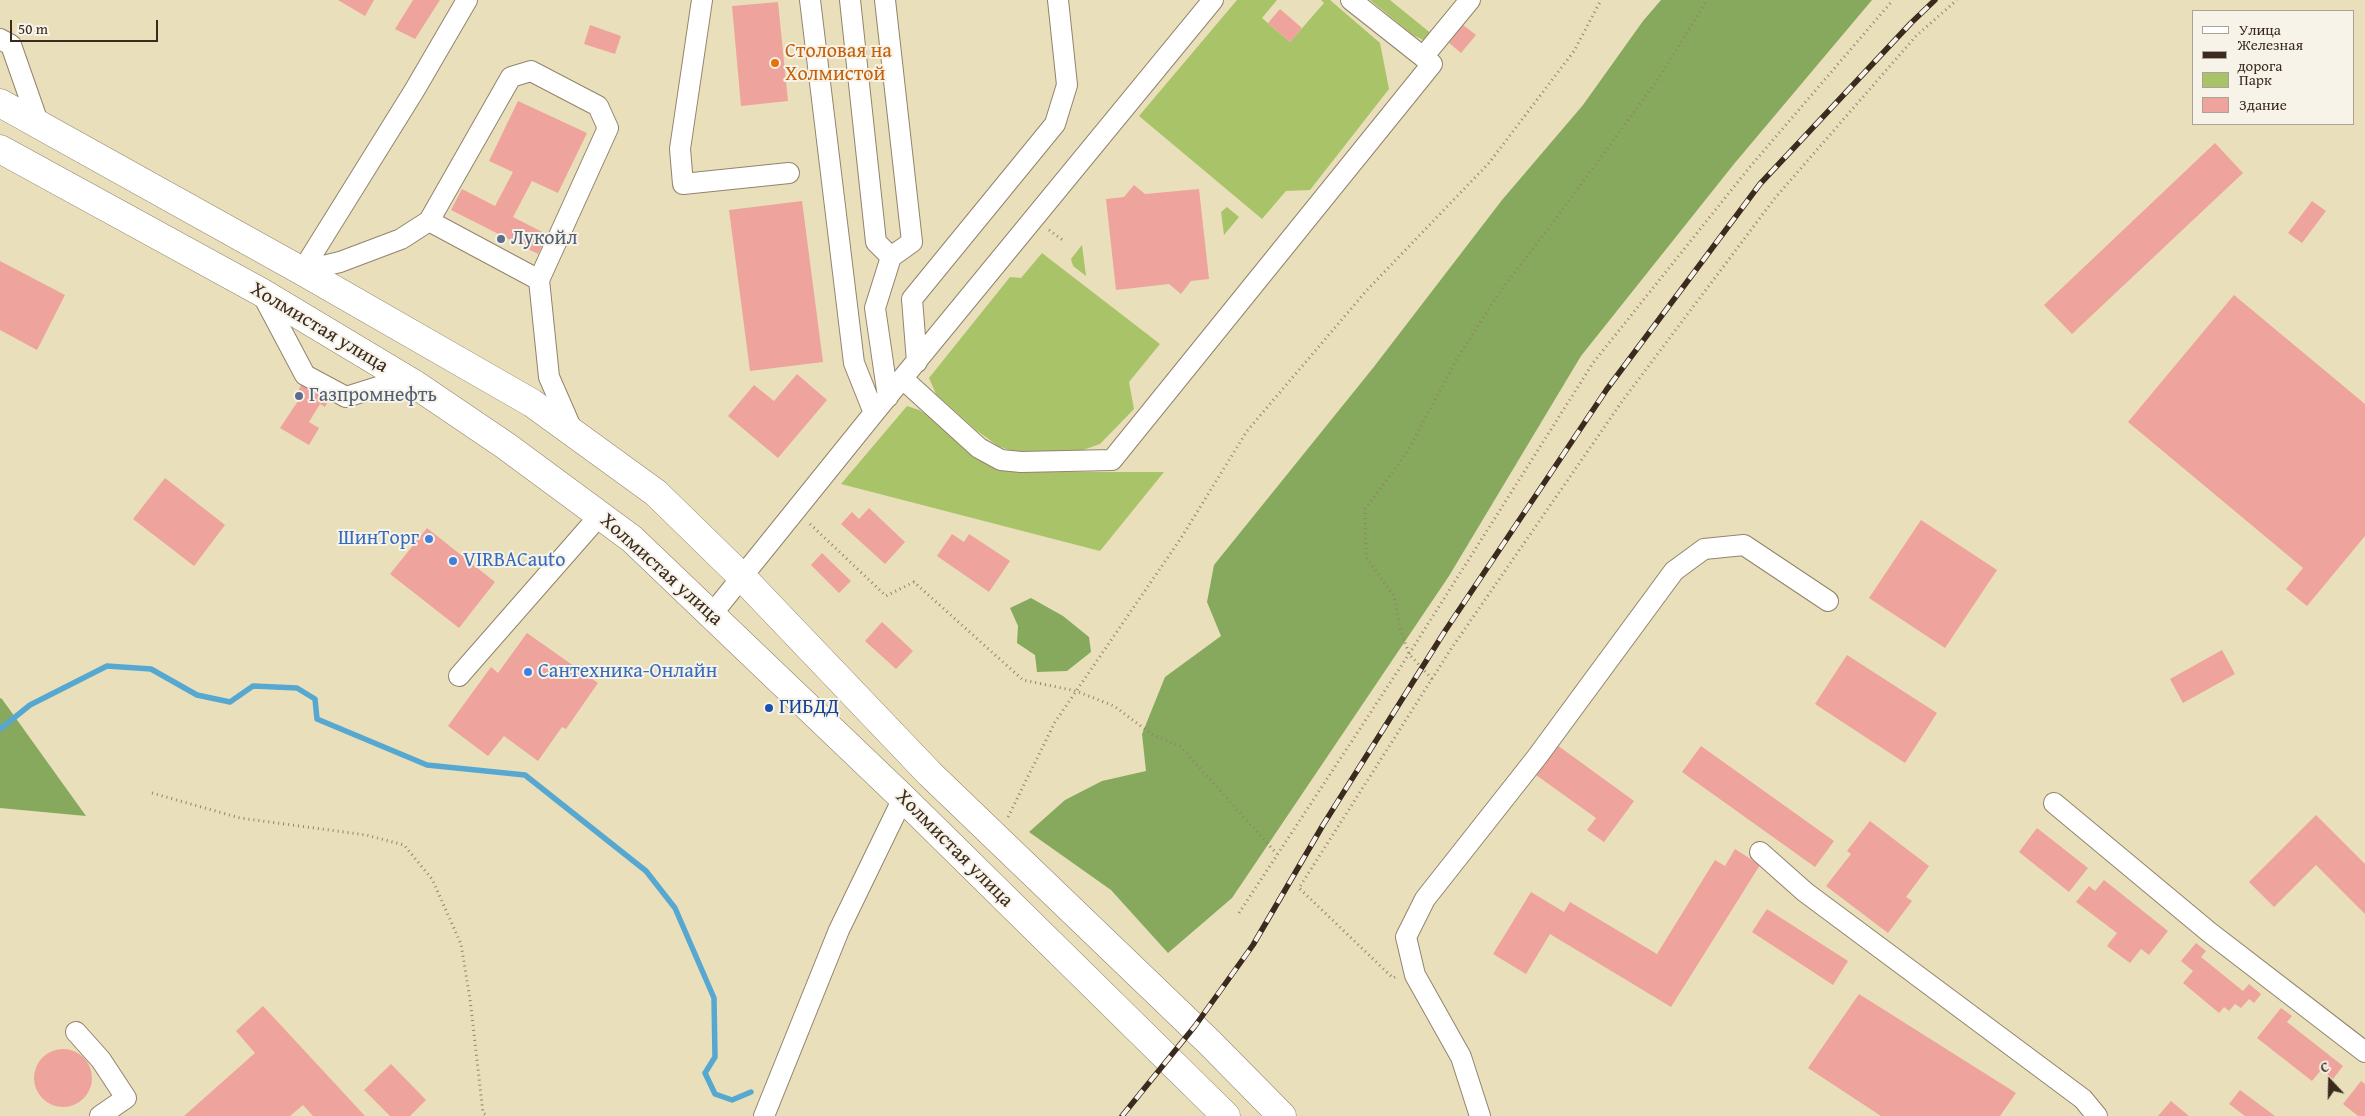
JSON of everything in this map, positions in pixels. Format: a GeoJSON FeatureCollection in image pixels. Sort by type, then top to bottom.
{"type":"FeatureCollection","features":[{"type":"Feature","properties":{"kind":"highway","name":"Холмистая улица"},"geometry":{"type":"LineString","coordinates":[[0,103],[302,271],[532,403],[656,493],[741,576],[930,774],[996,840],[1209,1042],[1282,1116]]}},
{"type":"Feature","properties":{"kind":"highway","name":"Холмистая улица"},"geometry":{"type":"LineString","coordinates":[[0,149],[261,292],[416,385],[506,446],[632,539],[903,798],[1226,1116]]}},
{"type":"Feature","properties":{"kind":"street","name":"Холмистая улица"},"geometry":{"type":"LineString","coordinates":[[302,271],[414,91],[467,0]]}},
{"type":"Feature","properties":{"kind":"street"},"geometry":{"type":"LineString","coordinates":[[702,0],[680,149],[683,184],[789,173]]}},
{"type":"Feature","properties":{"kind":"street"},"geometry":{"type":"LineString","coordinates":[[810,0],[854,363],[874,412]]}},
{"type":"Feature","properties":{"kind":"street"},"geometry":{"type":"LineString","coordinates":[[850,0],[876,242],[891,257]]}},
{"type":"Feature","properties":{"kind":"street"},"geometry":{"type":"LineString","coordinates":[[885,0],[912,242],[891,257],[875,308],[888,397]]}},
{"type":"Feature","properties":{"kind":"street"},"geometry":{"type":"LineString","coordinates":[[917,362],[912,299],[1055,124],[1067,85],[1058,0]]}},
{"type":"Feature","properties":{"kind":"street"},"geometry":{"type":"LineString","coordinates":[[712,614],[874,412],[1213,0]]}},
{"type":"Feature","properties":{"kind":"street"},"geometry":{"type":"LineString","coordinates":[[903,379],[979,448],[1001,460],[1021,462],[1112,460],[1432,64],[1351,0]]}},
{"type":"Feature","properties":{"kind":"street"},"geometry":{"type":"LineString","coordinates":[[1422,57],[1470,0]]}},
{"type":"Feature","properties":{"kind":"street"},"geometry":{"type":"LineString","coordinates":[[0,40],[11,45],[39,125]]}},
{"type":"Feature","properties":{"kind":"street"},"geometry":{"type":"LineString","coordinates":[[302,271],[340,262],[400,239],[429,221],[511,77],[531,71],[598,106],[608,128],[539,280],[549,377],[574,434]]}},
{"type":"Feature","properties":{"kind":"street"},"geometry":{"type":"LineString","coordinates":[[429,221],[539,280]]}},
{"type":"Feature","properties":{"kind":"street"},"geometry":{"type":"LineString","coordinates":[[261,292],[305,375],[346,397],[381,386],[416,385]]}},
{"type":"Feature","properties":{"kind":"street"},"geometry":{"type":"LineString","coordinates":[[459,676],[600,515]]}},
{"type":"Feature","properties":{"kind":"street"},"geometry":{"type":"LineString","coordinates":[[1480,1116],[1461,1057],[1415,975],[1406,937],[1425,899],[1537,756],[1674,571],[1704,549],[1744,545],[1828,601]]}},
{"type":"Feature","properties":{"kind":"street"},"geometry":{"type":"LineString","coordinates":[[764,1116],[839,930],[903,798]]}},
{"type":"Feature","properties":{"kind":"street"},"geometry":{"type":"LineString","coordinates":[[2054,803],[2209,932],[2365,1052]]}},
{"type":"Feature","properties":{"kind":"street"},"geometry":{"type":"LineString","coordinates":[[1760,852],[1805,892],[2083,1099],[2097,1116]]}},
{"type":"Feature","properties":{"kind":"street"},"geometry":{"type":"LineString","coordinates":[[76,1032],[102,1060],[126,1098],[100,1116]]}},
{"type":"Feature","properties":{"kind":"path"},"geometry":{"type":"LineString","coordinates":[[996,840],[1055,722],[1182,538],[1247,431],[1366,290],[1489,163],[1574,51],[1602,0]]}},
{"type":"Feature","properties":{"kind":"path"},"geometry":{"type":"LineString","coordinates":[[1432,679],[1409,654],[1400,628],[1394,596],[1366,557],[1365,509],[1406,454],[1458,357],[1501,290],[1659,78],[1707,0]]}},
{"type":"Feature","properties":{"kind":"path"},"geometry":{"type":"LineString","coordinates":[[1239,913],[1409,654],[1593,363],[1749,168],[1894,0]]}},
{"type":"Feature","properties":{"kind":"path"},"geometry":{"type":"LineString","coordinates":[[1415,975],[1393,978],[1300,888],[1432,679],[1623,400],[1775,198],[1916,36],[1957,0]]}},
{"type":"Feature","properties":{"kind":"path"},"geometry":{"type":"LineString","coordinates":[[796,509],[886,596],[914,582],[1022,680],[1076,691],[1114,706],[1153,735],[1180,746],[1277,854]]}},
{"type":"Feature","properties":{"kind":"path"},"geometry":{"type":"LineString","coordinates":[[152,793],[240,818],[366,835],[404,845],[432,879],[461,944],[470,999],[483,1114],[488,1116]]}},
{"type":"Feature","properties":{"kind":"green space"},"geometry":{"type":"Polygon","coordinates":[[[1237,0],[1277,0],[1262,18],[1290,42],[1324,3],[1321,0],[1330,0],[1380,43],[1389,89],[1310,190],[1286,191],[1262,219],[1139,116],[1237,0]]]}},
{"type":"Feature","properties":{"kind":"green space"},"geometry":{"type":"Polygon","coordinates":[[[1370,0],[1390,0],[1433,35],[1423,40],[1413,35],[1370,0]]]}},
{"type":"Feature","properties":{"kind":"green space"},"geometry":{"type":"Polygon","coordinates":[[[1661,0],[1872,0],[1734,164],[1581,356],[1449,576],[1232,898],[1168,953],[1111,890],[1029,832],[1065,800],[1102,781],[1146,771],[1142,734],[1165,677],[1221,636],[1207,602],[1214,565],[1373,368],[1502,200],[1583,105],[1643,21],[1661,0]]]}},
{"type":"Feature","properties":{"kind":"green space"},"geometry":{"type":"Polygon","coordinates":[[[1227,207],[1239,217],[1224,235],[1221,212],[1227,207]]]}},
{"type":"Feature","properties":{"kind":"green space"},"geometry":{"type":"Polygon","coordinates":[[[1082,245],[1086,276],[1073,266],[1071,259],[1082,245]]]}},
{"type":"Feature","properties":{"kind":"green space"},"geometry":{"type":"Polygon","coordinates":[[[1042,253],[1160,344],[1129,382],[1134,409],[1100,444],[1083,450],[1020,454],[998,446],[976,430],[936,394],[929,378],[1010,277],[1021,278],[1042,253]]]}},
{"type":"Feature","properties":{"kind":"green space"},"geometry":{"type":"Polygon","coordinates":[[[907,406],[931,417],[980,458],[1013,472],[1164,472],[1100,551],[841,484],[907,406]]]}},
{"type":"Feature","properties":{"kind":"green space"},"geometry":{"type":"Polygon","coordinates":[[[1031,598],[1063,616],[1089,637],[1091,652],[1067,671],[1037,672],[1035,655],[1017,643],[1018,626],[1010,608],[1031,598]]]}},
{"type":"Feature","properties":{"kind":"green space"},"geometry":{"type":"Polygon","coordinates":[[[0,698],[2,699],[86,816],[0,808],[0,698]]]}},
{"type":"Feature","properties":{"kind":"building"},"geometry":{"type":"Polygon","coordinates":[[[338,0],[374,0],[365,16],[338,0]]]}},
{"type":"Feature","properties":{"kind":"building"},"geometry":{"type":"Polygon","coordinates":[[[413,0],[440,0],[415,39],[395,29],[413,0]]]}},
{"type":"Feature","properties":{"kind":"building"},"geometry":{"type":"Polygon","coordinates":[[[778,2],[788,101],[741,106],[732,6],[778,2]]]}},
{"type":"Feature","properties":{"kind":"building"},"geometry":{"type":"Polygon","coordinates":[[[1280,9],[1302,28],[1290,42],[1268,23],[1280,9]]]}},
{"type":"Feature","properties":{"kind":"building"},"geometry":{"type":"Polygon","coordinates":[[[590,25],[621,36],[615,54],[584,44],[590,25]]]}},
{"type":"Feature","properties":{"kind":"building"},"geometry":{"type":"Polygon","coordinates":[[[1463,25],[1476,35],[1461,53],[1449,43],[1463,25]]]}},
{"type":"Feature","properties":{"kind":"building"},"geometry":{"type":"Polygon","coordinates":[[[518,101],[587,133],[558,193],[532,181],[513,217],[548,235],[538,254],[451,210],[462,189],[495,206],[513,172],[489,161],[518,101]]]}},
{"type":"Feature","properties":{"kind":"building"},"geometry":{"type":"Polygon","coordinates":[[[2215,143],[2243,173],[2072,334],[2044,305],[2215,143]]]}},
{"type":"Feature","properties":{"kind":"building"},"geometry":{"type":"Polygon","coordinates":[[[1134,185],[1145,194],[1199,189],[1209,279],[1191,281],[1181,294],[1169,284],[1116,290],[1106,199],[1124,197],[1134,185]]]}},
{"type":"Feature","properties":{"kind":"building"},"geometry":{"type":"Polygon","coordinates":[[[802,201],[823,362],[750,371],[729,210],[802,201]]]}},
{"type":"Feature","properties":{"kind":"building"},"geometry":{"type":"Polygon","coordinates":[[[2312,201],[2326,211],[2302,243],[2288,233],[2312,201]]]}},
{"type":"Feature","properties":{"kind":"building"},"geometry":{"type":"Polygon","coordinates":[[[0,261],[65,295],[37,350],[0,330],[0,261]]]}},
{"type":"Feature","properties":{"kind":"building"},"geometry":{"type":"Polygon","coordinates":[[[2234,295],[2365,404],[2365,536],[2307,606],[2286,589],[2303,568],[2128,422],[2234,295]]]}},
{"type":"Feature","properties":{"kind":"building"},"geometry":{"type":"Polygon","coordinates":[[[307,374],[335,389],[325,407],[320,404],[309,422],[319,428],[309,445],[280,428],[302,395],[297,393],[307,374]]]}},
{"type":"Feature","properties":{"kind":"building"},"geometry":{"type":"Polygon","coordinates":[[[797,374],[827,400],[778,458],[728,416],[754,385],[774,401],[797,374]]]}},
{"type":"Feature","properties":{"kind":"building"},"geometry":{"type":"Polygon","coordinates":[[[165,478],[225,525],[194,566],[133,519],[165,478]]]}},
{"type":"Feature","properties":{"kind":"building"},"geometry":{"type":"Polygon","coordinates":[[[869,508],[905,542],[885,564],[841,524],[852,512],[859,519],[869,508]]]}},
{"type":"Feature","properties":{"kind":"building"},"geometry":{"type":"Polygon","coordinates":[[[1921,520],[1997,570],[1945,648],[1869,598],[1921,520]]]}},
{"type":"Feature","properties":{"kind":"building"},"geometry":{"type":"Polygon","coordinates":[[[427,528],[495,582],[459,628],[390,574],[427,528]]]}},
{"type":"Feature","properties":{"kind":"building"},"geometry":{"type":"Polygon","coordinates":[[[952,534],[964,542],[969,534],[1010,561],[989,592],[937,556],[952,534]]]}},
{"type":"Feature","properties":{"kind":"building"},"geometry":{"type":"Polygon","coordinates":[[[822,553],[851,581],[839,593],[811,565],[822,553]]]}},
{"type":"Feature","properties":{"kind":"building"},"geometry":{"type":"Polygon","coordinates":[[[882,622],[913,651],[896,669],[865,641],[882,622]]]}},
{"type":"Feature","properties":{"kind":"building"},"geometry":{"type":"Polygon","coordinates":[[[527,633],[598,683],[566,729],[562,727],[538,761],[504,736],[488,756],[448,726],[491,667],[498,673],[527,633]]]}},
{"type":"Feature","properties":{"kind":"building"},"geometry":{"type":"Polygon","coordinates":[[[2222,650],[2235,674],[2183,703],[2170,679],[2222,650]]]}},
{"type":"Feature","properties":{"kind":"building"},"geometry":{"type":"Polygon","coordinates":[[[1847,655],[1937,713],[1905,763],[1815,704],[1847,655]]]}},
{"type":"Feature","properties":{"kind":"building"},"geometry":{"type":"Polygon","coordinates":[[[1557,745],[1634,801],[1604,842],[1587,830],[1596,818],[1536,775],[1557,745]]]}},
{"type":"Feature","properties":{"kind":"building"},"geometry":{"type":"Polygon","coordinates":[[[1701,746],[1834,841],[1815,867],[1682,772],[1701,746]]]}},
{"type":"Feature","properties":{"kind":"building"},"geometry":{"type":"Polygon","coordinates":[[[2316,815],[2365,864],[2365,914],[2316,865],[2274,907],[2249,882],[2316,815]]]}},
{"type":"Feature","properties":{"kind":"building"},"geometry":{"type":"Polygon","coordinates":[[[1870,821],[1929,866],[1906,897],[1912,901],[1888,933],[1826,886],[1851,854],[1847,851],[1870,821]]]}},
{"type":"Feature","properties":{"kind":"building"},"geometry":{"type":"Polygon","coordinates":[[[2037,828],[2088,868],[2069,892],[2019,852],[2037,828]]]}},
{"type":"Feature","properties":{"kind":"building"},"geometry":{"type":"Polygon","coordinates":[[[1735,849],[1760,865],[1671,1007],[1550,934],[1526,974],[1493,954],[1531,892],[1564,912],[1570,902],[1657,954],[1715,860],[1725,866],[1735,849]]]}},
{"type":"Feature","properties":{"kind":"building"},"geometry":{"type":"Polygon","coordinates":[[[2104,880],[2168,931],[2149,955],[2141,949],[2130,963],[2107,946],[2117,933],[2076,902],[2089,886],[2095,891],[2104,880]]]}},
{"type":"Feature","properties":{"kind":"building"},"geometry":{"type":"Polygon","coordinates":[[[1767,909],[1848,961],[1833,985],[1752,932],[1767,909]]]}},
{"type":"Feature","properties":{"kind":"building"},"geometry":{"type":"Polygon","coordinates":[[[2196,943],[2206,951],[2201,957],[2243,991],[2249,984],[2261,994],[2254,1003],[2249,999],[2241,1008],[2235,1004],[2229,1011],[2224,1007],[2219,1013],[2183,983],[2193,971],[2181,961],[2196,943]]]}},
{"type":"Feature","properties":{"kind":"building"},"geometry":{"type":"Polygon","coordinates":[[[1859,994],[2016,1093],[2000,1116],[1881,1116],[1808,1068],[1859,994]]]}},
{"type":"Feature","properties":{"kind":"building"},"geometry":{"type":"Polygon","coordinates":[[[263,1006],[365,1116],[313,1116],[303,1105],[290,1116],[184,1116],[255,1053],[236,1031],[263,1006]]]}},
{"type":"Feature","properties":{"kind":"building"},"geometry":{"type":"Polygon","coordinates":[[[2281,1008],[2292,1016],[2287,1022],[2343,1066],[2333,1079],[2322,1069],[2312,1081],[2257,1038],[2281,1008]]]}},
{"type":"Feature","properties":{"kind":"building"},"geometry":{"type":"Polygon","coordinates":[[[63,1049],[79,1054],[87,1062],[92,1078],[87,1094],[79,1102],[63,1107],[47,1102],[39,1094],[34,1078],[39,1062],[47,1054],[63,1049]]]}},
{"type":"Feature","properties":{"kind":"building"},"geometry":{"type":"Polygon","coordinates":[[[391,1064],[426,1100],[410,1116],[390,1116],[364,1090],[391,1064]]]}},
{"type":"Feature","properties":{"kind":"building"},"geometry":{"type":"Polygon","coordinates":[[[2361,1081],[2365,1084],[2365,1116],[2358,1116],[2343,1104],[2361,1081]]]}},
{"type":"Feature","properties":{"kind":"building"},"geometry":{"type":"Polygon","coordinates":[[[2240,1090],[2275,1116],[2245,1116],[2229,1104],[2240,1090]]]}},
{"type":"Feature","properties":{"kind":"building"},"geometry":{"type":"Polygon","coordinates":[[[2171,1101],[2189,1116],[2158,1116],[2171,1101]]]}},
{"type":"Feature","properties":{"kind":"waterway"},"geometry":{"type":"LineString","coordinates":[[0,729],[30,705],[107,666],[151,669],[197,695],[230,702],[253,686],[297,688],[315,699],[317,719],[427,765],[525,775],[646,871],[675,908],[714,998],[715,1057],[705,1073],[715,1094],[732,1100],[751,1092]]}},
{"type":"Feature","properties":{"kind":"railway"},"geometry":{"type":"LineString","coordinates":[[1122,1116],[1195,1026],[1253,945],[1323,825],[1445,631],[1607,389],[1760,184],[1911,23],[1935,0]]}},
{"type":"Feature","properties":{"kind":"place","name":"Столовая на Холмистой"},"geometry":{"type":"Point","coordinates":[775,63]}},
{"type":"Feature","properties":{"kind":"place","name":"Лукойл"},"geometry":{"type":"Point","coordinates":[501,239]}},
{"type":"Feature","properties":{"kind":"place","name":"Газпромнефть"},"geometry":{"type":"Point","coordinates":[299,396]}},
{"type":"Feature","properties":{"kind":"place","name":"ШинТорг"},"geometry":{"type":"Point","coordinates":[429,539]}},
{"type":"Feature","properties":{"kind":"place","name":"VIRBACauto"},"geometry":{"type":"Point","coordinates":[453,561]}},
{"type":"Feature","properties":{"kind":"place","name":"Сантехника-Онлайн"},"geometry":{"type":"Point","coordinates":[528,672]}},
{"type":"Feature","properties":{"kind":"place","name":"ГИБДД"},"geometry":{"type":"Point","coordinates":[769,708]}}]}
